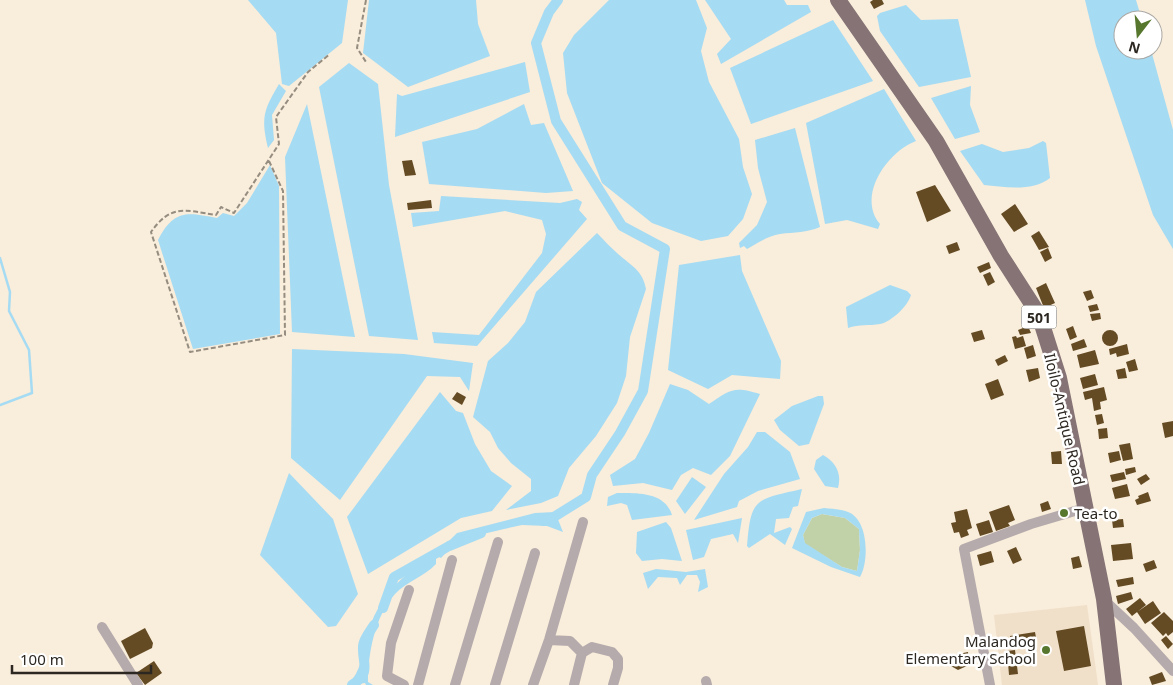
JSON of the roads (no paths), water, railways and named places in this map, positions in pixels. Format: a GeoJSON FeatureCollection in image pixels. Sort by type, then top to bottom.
{"type":"FeatureCollection","features":[{"type":"Feature","properties":{"kind":"main road","name":"Iloilo-Antique Road"},"geometry":{"type":"LineString","coordinates":[[838,0],[936,141],[1001,256],[1039,315],[1059,378],[1104,599],[1114,685]]}},
{"type":"Feature","properties":{"kind":"street"},"geometry":{"type":"LineString","coordinates":[[990,685],[964,549],[1031,524],[1085,508]]}},
{"type":"Feature","properties":{"kind":"street"},"geometry":{"type":"LineString","coordinates":[[533,685],[583,522]]}},
{"type":"Feature","properties":{"kind":"street"},"geometry":{"type":"LineString","coordinates":[[455,685],[498,542]]}},
{"type":"Feature","properties":{"kind":"street"},"geometry":{"type":"LineString","coordinates":[[495,685],[535,553]]}},
{"type":"Feature","properties":{"kind":"street"},"geometry":{"type":"LineString","coordinates":[[418,685],[452,560]]}},
{"type":"Feature","properties":{"kind":"street"},"geometry":{"type":"LineString","coordinates":[[404,685],[387,676],[391,643],[408,590]]}},
{"type":"Feature","properties":{"kind":"street"},"geometry":{"type":"LineString","coordinates":[[1104,599],[1134,628],[1173,671]]}},
{"type":"Feature","properties":{"kind":"street"},"geometry":{"type":"LineString","coordinates":[[102,627],[138,685]]}},
{"type":"Feature","properties":{"kind":"street"},"geometry":{"type":"LineString","coordinates":[[548,640],[570,642],[582,653]]}},
{"type":"Feature","properties":{"kind":"street"},"geometry":{"type":"LineString","coordinates":[[574,685],[582,653],[592,647],[612,652],[618,659],[618,668],[613,685]]}},
{"type":"Feature","properties":{"kind":"water"},"geometry":{"type":"Polygon","coordinates":[[[248,0],[348,0],[342,43],[289,86],[282,84],[276,33],[248,0]]]}},
{"type":"Feature","properties":{"kind":"water"},"geometry":{"type":"Polygon","coordinates":[[[369,0],[476,0],[478,24],[490,56],[408,87],[363,53],[369,0]]]}},
{"type":"Feature","properties":{"kind":"water"},"geometry":{"type":"Polygon","coordinates":[[[609,0],[696,0],[707,28],[701,51],[709,82],[739,139],[743,167],[752,194],[743,219],[728,236],[701,241],[652,223],[602,183],[567,93],[563,53],[574,35],[609,0]]]}},
{"type":"Feature","properties":{"kind":"water"},"geometry":{"type":"Polygon","coordinates":[[[705,0],[784,0],[787,5],[808,5],[811,12],[721,64],[717,54],[731,39],[705,0]]]}},
{"type":"Feature","properties":{"kind":"water"},"geometry":{"type":"Polygon","coordinates":[[[1085,0],[1136,0],[1139,10],[1113,10],[1113,60],[1154,60],[1173,130],[1173,249],[1153,215],[1096,46],[1085,0]]]}},
{"type":"Feature","properties":{"kind":"water"},"geometry":{"type":"Polygon","coordinates":[[[906,5],[921,20],[958,19],[971,77],[919,87],[880,31],[877,16],[880,13],[906,5]]]}},
{"type":"Feature","properties":{"kind":"water"},"geometry":{"type":"Polygon","coordinates":[[[833,20],[873,81],[751,124],[730,68],[833,20]]]}},
{"type":"Feature","properties":{"kind":"water"},"geometry":{"type":"Polygon","coordinates":[[[525,62],[530,92],[395,137],[397,94],[402,96],[525,62]]]}},
{"type":"Feature","properties":{"kind":"water"},"geometry":{"type":"Polygon","coordinates":[[[349,63],[378,84],[389,185],[418,340],[369,336],[319,87],[349,63]]]}},
{"type":"Feature","properties":{"kind":"water"},"geometry":{"type":"Polygon","coordinates":[[[279,84],[286,91],[272,115],[274,140],[268,148],[264,122],[265,115],[279,84]]]}},
{"type":"Feature","properties":{"kind":"water"},"geometry":{"type":"Polygon","coordinates":[[[971,86],[970,105],[980,132],[955,139],[931,98],[971,86]]]}},
{"type":"Feature","properties":{"kind":"water"},"geometry":{"type":"Polygon","coordinates":[[[884,89],[916,141],[905,146],[895,154],[878,176],[873,188],[872,201],[874,213],[880,224],[878,229],[847,220],[825,224],[806,123],[884,89]]]}},
{"type":"Feature","properties":{"kind":"water"},"geometry":{"type":"Polygon","coordinates":[[[307,104],[355,337],[292,332],[285,157],[307,104]]]}},
{"type":"Feature","properties":{"kind":"water"},"geometry":{"type":"Polygon","coordinates":[[[524,104],[531,125],[544,123],[573,191],[546,193],[429,184],[422,142],[477,129],[524,104]]]}},
{"type":"Feature","properties":{"kind":"water"},"geometry":{"type":"Polygon","coordinates":[[[795,128],[820,227],[776,235],[747,249],[744,246],[740,248],[739,243],[757,225],[767,202],[758,168],[755,140],[795,128]]]}},
{"type":"Feature","properties":{"kind":"water"},"geometry":{"type":"Polygon","coordinates":[[[1043,141],[1046,143],[1050,178],[1027,187],[984,185],[960,151],[982,144],[1003,152],[1029,148],[1043,141]]]}},
{"type":"Feature","properties":{"kind":"water"},"geometry":{"type":"Polygon","coordinates":[[[270,165],[279,186],[280,334],[193,349],[158,240],[170,223],[182,215],[189,214],[217,218],[223,213],[234,216],[247,203],[270,165]]]}},
{"type":"Feature","properties":{"kind":"water"},"geometry":{"type":"Polygon","coordinates":[[[441,196],[560,203],[577,199],[582,202],[579,210],[587,219],[477,346],[434,343],[432,332],[479,335],[542,253],[546,234],[542,220],[505,211],[413,227],[411,213],[439,211],[441,196]]]}},
{"type":"Feature","properties":{"kind":"water"},"geometry":{"type":"Polygon","coordinates":[[[597,233],[614,251],[639,272],[646,289],[630,337],[626,376],[617,403],[596,436],[569,468],[558,496],[541,503],[506,510],[531,491],[531,479],[511,463],[498,448],[490,432],[473,417],[488,361],[508,343],[525,322],[536,292],[597,233]]]}},
{"type":"Feature","properties":{"kind":"water"},"geometry":{"type":"Polygon","coordinates":[[[740,255],[742,271],[781,361],[780,379],[732,375],[708,389],[668,370],[679,265],[740,255]]]}},
{"type":"Feature","properties":{"kind":"water"},"geometry":{"type":"Polygon","coordinates":[[[890,285],[907,291],[911,295],[898,313],[884,323],[848,328],[846,307],[890,285]]]}},
{"type":"Feature","properties":{"kind":"water"},"geometry":{"type":"Polygon","coordinates":[[[292,349],[404,354],[473,363],[469,391],[460,377],[427,376],[340,500],[291,458],[292,349]]]}},
{"type":"Feature","properties":{"kind":"water"},"geometry":{"type":"Polygon","coordinates":[[[670,384],[688,390],[709,404],[733,390],[744,390],[760,394],[730,456],[711,475],[693,468],[681,475],[672,490],[643,483],[613,486],[610,475],[635,459],[649,433],[670,384]]]}},
{"type":"Feature","properties":{"kind":"water"},"geometry":{"type":"Polygon","coordinates":[[[440,392],[456,411],[463,413],[475,444],[491,471],[512,486],[492,511],[461,518],[368,574],[347,517],[440,392]]]}},
{"type":"Feature","properties":{"kind":"water"},"geometry":{"type":"Polygon","coordinates":[[[818,396],[823,396],[824,404],[809,444],[799,446],[780,430],[774,420],[792,406],[818,396]]]}},
{"type":"Feature","properties":{"kind":"water"},"geometry":{"type":"Polygon","coordinates":[[[757,432],[765,432],[790,452],[800,479],[758,491],[739,501],[737,507],[694,520],[724,474],[748,447],[757,432]]]}},
{"type":"Feature","properties":{"kind":"water"},"geometry":{"type":"Polygon","coordinates":[[[823,455],[837,469],[839,478],[838,488],[825,486],[814,469],[816,460],[823,455]]]}},
{"type":"Feature","properties":{"kind":"water"},"geometry":{"type":"Polygon","coordinates":[[[289,473],[333,519],[358,594],[336,626],[328,627],[260,555],[289,473]]]}},
{"type":"Feature","properties":{"kind":"water"},"geometry":{"type":"Polygon","coordinates":[[[692,477],[706,487],[685,514],[676,501],[692,477]]]}},
{"type":"Feature","properties":{"kind":"water"},"geometry":{"type":"Polygon","coordinates":[[[802,489],[798,506],[793,507],[789,518],[776,519],[774,533],[790,527],[792,529],[785,545],[770,534],[749,548],[747,546],[751,518],[758,503],[774,496],[802,489]]]}},
{"type":"Feature","properties":{"kind":"water"},"geometry":{"type":"Polygon","coordinates":[[[617,493],[650,495],[663,502],[672,515],[632,520],[627,505],[621,503],[607,506],[608,497],[617,493]]]}},
{"type":"Feature","properties":{"kind":"water"},"geometry":{"type":"Polygon","coordinates":[[[824,508],[845,511],[855,516],[863,532],[866,552],[860,577],[831,567],[792,548],[806,512],[824,508]],[[822,514],[812,518],[803,535],[805,543],[842,567],[857,571],[860,550],[859,529],[845,518],[822,514]]]}},
{"type":"Feature","properties":{"kind":"water"},"geometry":{"type":"Polygon","coordinates":[[[555,512],[563,532],[547,526],[522,525],[458,540],[441,558],[435,555],[457,533],[535,513],[555,512]]]}},
{"type":"Feature","properties":{"kind":"water"},"geometry":{"type":"Polygon","coordinates":[[[742,518],[738,543],[733,534],[711,539],[704,557],[693,560],[686,530],[742,518]]]}},
{"type":"Feature","properties":{"kind":"water"},"geometry":{"type":"Polygon","coordinates":[[[666,522],[671,528],[682,561],[662,559],[642,561],[636,553],[637,532],[666,522]]]}},
{"type":"Feature","properties":{"kind":"water"},"geometry":{"type":"Polygon","coordinates":[[[436,557],[436,564],[395,594],[382,613],[374,635],[369,659],[368,682],[373,685],[366,685],[365,683],[348,685],[359,668],[371,623],[384,599],[412,570],[436,557]]]}},
{"type":"Feature","properties":{"kind":"water"},"geometry":{"type":"Polygon","coordinates":[[[656,569],[686,572],[705,569],[708,587],[698,592],[700,582],[697,575],[687,575],[680,585],[677,578],[658,577],[648,589],[643,573],[656,569]]]}},
{"type":"Feature","properties":{"kind":"waterway"},"geometry":{"type":"LineString","coordinates":[[544,521],[549,520],[586,497],[592,475],[620,433],[643,391],[665,249],[622,226],[556,121],[536,43],[549,12],[558,0]]}},
{"type":"Feature","properties":{"kind":"waterway"},"geometry":{"type":"LineString","coordinates":[[0,258],[10,292],[9,311],[29,350],[32,393],[0,405]]}},
{"type":"Feature","properties":{"kind":"waterway"},"geometry":{"type":"LineString","coordinates":[[383,608],[394,577],[449,546],[481,533]]}},
{"type":"Feature","properties":{"kind":"waterway"},"geometry":{"type":"LineString","coordinates":[[352,685],[364,672],[363,644],[374,625]]}},
{"type":"Feature","properties":{"kind":"place","name":"Tea-to"},"geometry":{"type":"Point","coordinates":[1064,513]}},
{"type":"Feature","properties":{"kind":"place","name":"Malandog Elementary School"},"geometry":{"type":"Point","coordinates":[1046,650]}}]}
